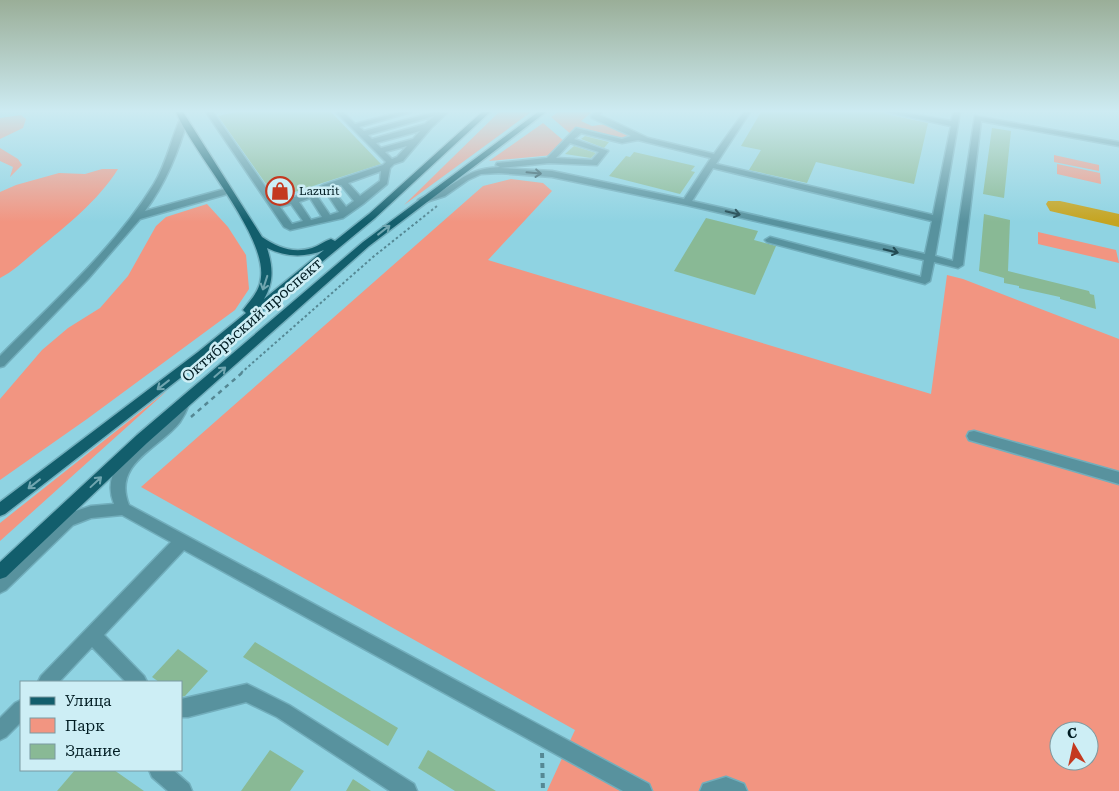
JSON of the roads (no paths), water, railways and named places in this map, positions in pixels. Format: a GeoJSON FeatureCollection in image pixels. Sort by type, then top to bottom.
{"type":"FeatureCollection","features":[{"type":"Feature","properties":{"kind":"main road"},"geometry":{"type":"LineString","coordinates":[[202,355],[218,336],[251,308],[264,286],[268,273],[267,260],[257,237],[203,149]]}},
{"type":"Feature","properties":{"kind":"main road","name":"Октябрьский проспект"},"geometry":{"type":"LineString","coordinates":[[0,510],[202,355],[372,216],[445,149]]}},
{"type":"Feature","properties":{"kind":"main road","name":"Октябрьский проспект"},"geometry":{"type":"LineString","coordinates":[[0,572],[183,404],[366,244],[492,149]]}},
{"type":"Feature","properties":{"kind":"main road"},"geometry":{"type":"LineString","coordinates":[[257,237],[267,245],[278,250],[294,252],[311,251],[326,246],[358,221],[372,216]]}},
{"type":"Feature","properties":{"kind":"street"},"geometry":{"type":"LineString","coordinates":[[0,363],[94,265],[135,218],[160,182],[174,149]]}},
{"type":"Feature","properties":{"kind":"street"},"geometry":{"type":"LineString","coordinates":[[235,149],[286,225],[298,227],[345,212],[384,182],[388,164],[379,151],[387,149]]}},
{"type":"Feature","properties":{"kind":"street"},"geometry":{"type":"LineString","coordinates":[[274,206],[312,195],[326,187],[400,159],[409,149]]}},
{"type":"Feature","properties":{"kind":"street"},"geometry":{"type":"LineString","coordinates":[[549,160],[560,149]]}},
{"type":"Feature","properties":{"kind":"street"},"geometry":{"type":"LineString","coordinates":[[423,200],[442,194],[465,178],[496,165],[549,160],[594,162],[604,151],[597,149]]}},
{"type":"Feature","properties":{"kind":"street"},"geometry":{"type":"LineString","coordinates":[[682,149],[716,157]]}},
{"type":"Feature","properties":{"kind":"street"},"geometry":{"type":"LineString","coordinates":[[686,202],[722,149]]}},
{"type":"Feature","properties":{"kind":"street"},"geometry":{"type":"LineString","coordinates":[[770,240],[925,281],[949,149]]}},
{"type":"Feature","properties":{"kind":"street"},"geometry":{"type":"LineString","coordinates":[[479,172],[499,170],[552,174],[686,202],[958,265],[974,149]]}},
{"type":"Feature","properties":{"kind":"street"},"geometry":{"type":"LineString","coordinates":[[710,165],[937,219]]}},
{"type":"Feature","properties":{"kind":"street"},"geometry":{"type":"LineString","coordinates":[[359,176],[373,191]]}},
{"type":"Feature","properties":{"kind":"street"},"geometry":{"type":"LineString","coordinates":[[342,182],[360,202]]}},
{"type":"Feature","properties":{"kind":"street"},"geometry":{"type":"LineString","coordinates":[[326,187],[345,212]]}},
{"type":"Feature","properties":{"kind":"street"},"geometry":{"type":"LineString","coordinates":[[135,218],[228,191]]}},
{"type":"Feature","properties":{"kind":"street"},"geometry":{"type":"LineString","coordinates":[[312,195],[328,219]]}},
{"type":"Feature","properties":{"kind":"street"},"geometry":{"type":"LineString","coordinates":[[294,200],[309,224]]}},
{"type":"Feature","properties":{"kind":"street"},"geometry":{"type":"LineString","coordinates":[[183,404],[177,418],[124,466],[118,485],[119,502],[123,509],[642,791]]}},
{"type":"Feature","properties":{"kind":"street"},"geometry":{"type":"LineString","coordinates":[[974,436],[1119,478]]}},
{"type":"Feature","properties":{"kind":"street"},"geometry":{"type":"LineString","coordinates":[[0,585],[68,520],[91,512],[123,509]]}},
{"type":"Feature","properties":{"kind":"street"},"geometry":{"type":"LineString","coordinates":[[48,681],[182,540]]}},
{"type":"Feature","properties":{"kind":"street"},"geometry":{"type":"LineString","coordinates":[[92,636],[137,681]]}},
{"type":"Feature","properties":{"kind":"street"},"geometry":{"type":"LineString","coordinates":[[182,708],[247,693],[283,711],[407,791]]}},
{"type":"Feature","properties":{"kind":"street"},"geometry":{"type":"LineString","coordinates":[[0,731],[20,710]]}},
{"type":"Feature","properties":{"kind":"street"},"geometry":{"type":"LineString","coordinates":[[160,771],[182,791]]}},
{"type":"Feature","properties":{"kind":"street"},"geometry":{"type":"LineString","coordinates":[[710,791],[726,787],[737,791]]}},
{"type":"Feature","properties":{"kind":"place","name":"Lazurit"},"geometry":{"type":"Point","coordinates":[280,191]}}]}
